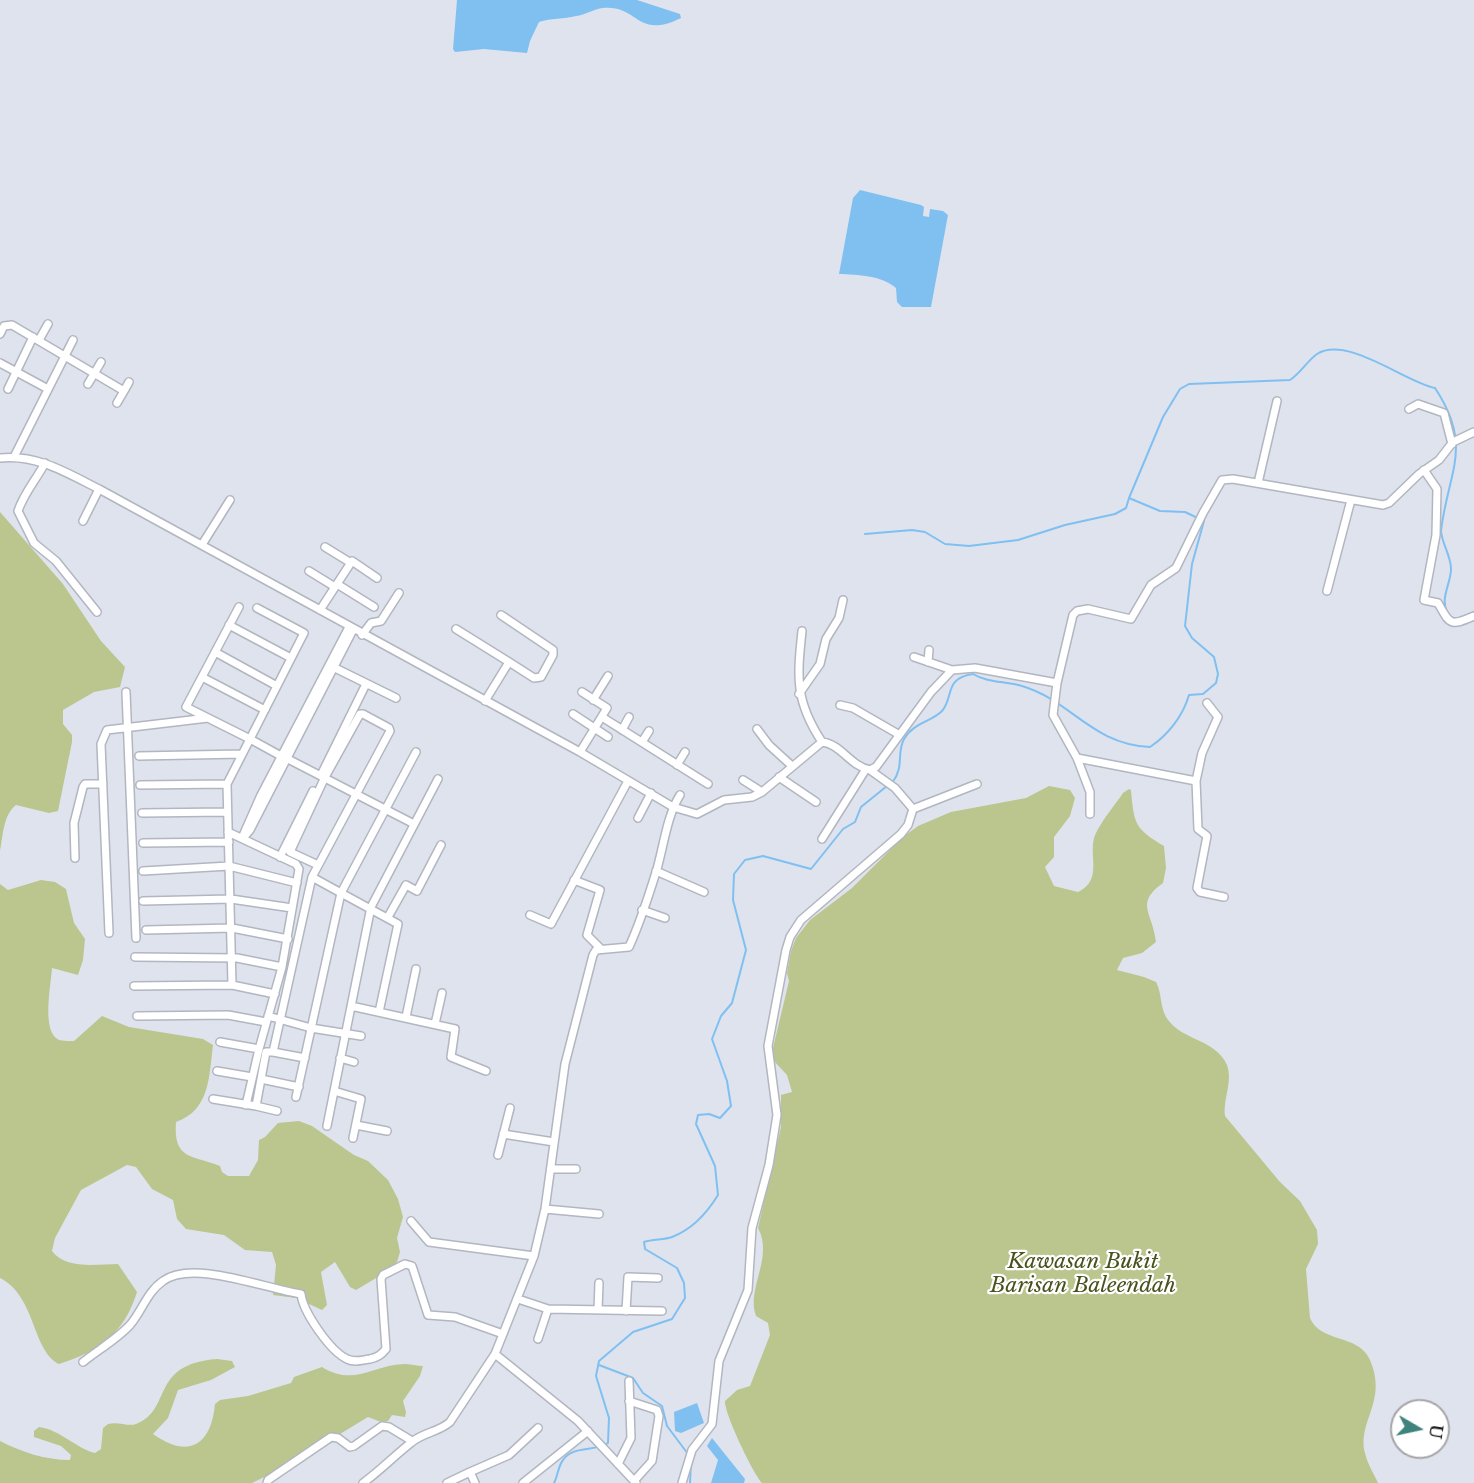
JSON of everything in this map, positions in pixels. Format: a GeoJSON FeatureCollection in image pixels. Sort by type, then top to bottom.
{"type":"FeatureCollection","features":[{"type":"Feature","properties":{"kind":"street"},"geometry":{"type":"LineString","coordinates":[[0,334],[4,326],[9,324],[66,355],[124,391]]}},
{"type":"Feature","properties":{"kind":"street"},"geometry":{"type":"LineString","coordinates":[[8,389],[36,338],[48,324]]}},
{"type":"Feature","properties":{"kind":"street"},"geometry":{"type":"LineString","coordinates":[[15,455],[73,340]]}},
{"type":"Feature","properties":{"kind":"street"},"geometry":{"type":"LineString","coordinates":[[88,384],[101,362]]}},
{"type":"Feature","properties":{"kind":"street"},"geometry":{"type":"LineString","coordinates":[[0,363],[48,388]]}},
{"type":"Feature","properties":{"kind":"street"},"geometry":{"type":"LineString","coordinates":[[117,403],[129,382]]}},
{"type":"Feature","properties":{"kind":"street"},"geometry":{"type":"LineString","coordinates":[[1258,483],[1277,401]]}},
{"type":"Feature","properties":{"kind":"street"},"geometry":{"type":"LineString","coordinates":[[1409,409],[1418,404],[1442,411],[1452,443]]}},
{"type":"Feature","properties":{"kind":"street"},"geometry":{"type":"LineString","coordinates":[[1090,814],[1090,792],[1077,758],[1056,724],[1053,701],[1073,615],[1077,611],[1088,609],[1131,619],[1151,585],[1176,568],[1222,480],[1233,479],[1258,483],[1377,505],[1389,503],[1424,470],[1439,460],[1452,443],[1474,432]]}},
{"type":"Feature","properties":{"kind":"street"},"geometry":{"type":"LineString","coordinates":[[0,458],[15,455],[45,463],[99,489],[203,543],[351,628],[580,752],[673,807],[697,814],[724,800],[752,797],[762,792],[822,742]]}},
{"type":"Feature","properties":{"kind":"street"},"geometry":{"type":"LineString","coordinates":[[45,463],[32,487],[23,495],[18,511],[34,543],[56,561],[97,612]]}},
{"type":"Feature","properties":{"kind":"street"},"geometry":{"type":"LineString","coordinates":[[1424,470],[1437,489],[1436,535],[1424,600],[1438,603],[1445,618],[1457,623],[1474,616]]}},
{"type":"Feature","properties":{"kind":"street"},"geometry":{"type":"LineString","coordinates":[[83,521],[99,489]]}},
{"type":"Feature","properties":{"kind":"street"},"geometry":{"type":"LineString","coordinates":[[203,543],[230,500]]}},
{"type":"Feature","properties":{"kind":"street"},"geometry":{"type":"LineString","coordinates":[[1327,591],[1351,500]]}},
{"type":"Feature","properties":{"kind":"street"},"geometry":{"type":"LineString","coordinates":[[325,547],[377,578]]}},
{"type":"Feature","properties":{"kind":"street"},"geometry":{"type":"LineString","coordinates":[[320,610],[351,563]]}},
{"type":"Feature","properties":{"kind":"street"},"geometry":{"type":"LineString","coordinates":[[309,571],[374,607]]}},
{"type":"Feature","properties":{"kind":"street"},"geometry":{"type":"LineString","coordinates":[[362,634],[371,623],[381,621],[399,593]]}},
{"type":"Feature","properties":{"kind":"street"},"geometry":{"type":"LineString","coordinates":[[799,694],[815,675],[826,639],[839,618],[843,600]]}},
{"type":"Feature","properties":{"kind":"street"},"geometry":{"type":"LineString","coordinates":[[239,606],[186,707],[414,824]]}},
{"type":"Feature","properties":{"kind":"street"},"geometry":{"type":"LineString","coordinates":[[232,985],[227,784],[304,633],[257,608]]}},
{"type":"Feature","properties":{"kind":"street"},"geometry":{"type":"LineString","coordinates":[[456,629],[534,678],[542,677],[553,655],[553,650],[501,615]]}},
{"type":"Feature","properties":{"kind":"street"},"geometry":{"type":"LineString","coordinates":[[230,625],[291,658]]}},
{"type":"Feature","properties":{"kind":"street"},"geometry":{"type":"LineString","coordinates":[[242,838],[250,830],[263,796],[351,628]]}},
{"type":"Feature","properties":{"kind":"street"},"geometry":{"type":"LineString","coordinates":[[802,631],[797,679],[799,694],[803,710],[822,742],[832,745],[855,765],[868,770],[892,786],[913,809]]}},
{"type":"Feature","properties":{"kind":"street"},"geometry":{"type":"LineString","coordinates":[[928,662],[929,650]]}},
{"type":"Feature","properties":{"kind":"street"},"geometry":{"type":"LineString","coordinates":[[215,652],[277,686]]}},
{"type":"Feature","properties":{"kind":"street"},"geometry":{"type":"LineString","coordinates":[[914,657],[952,669],[975,668],[1058,683]]}},
{"type":"Feature","properties":{"kind":"street"},"geometry":{"type":"LineString","coordinates":[[485,701],[509,662]]}},
{"type":"Feature","properties":{"kind":"street"},"geometry":{"type":"LineString","coordinates":[[331,666],[396,698]]}},
{"type":"Feature","properties":{"kind":"street"},"geometry":{"type":"LineString","coordinates":[[822,839],[868,770],[880,762],[898,734],[952,669]]}},
{"type":"Feature","properties":{"kind":"street"},"geometry":{"type":"LineString","coordinates":[[593,700],[608,676]]}},
{"type":"Feature","properties":{"kind":"street"},"geometry":{"type":"LineString","coordinates":[[202,677],[265,710]]}},
{"type":"Feature","properties":{"kind":"street"},"geometry":{"type":"LineString","coordinates":[[318,866],[290,852],[366,684]]}},
{"type":"Feature","properties":{"kind":"street"},"geometry":{"type":"LineString","coordinates":[[126,692],[136,938]]}},
{"type":"Feature","properties":{"kind":"street"},"geometry":{"type":"LineString","coordinates":[[580,752],[607,708],[582,692]]}},
{"type":"Feature","properties":{"kind":"street"},"geometry":{"type":"LineString","coordinates":[[1208,703],[1218,718],[1202,753],[1196,781],[1198,829],[1207,836],[1197,888],[1200,892],[1224,897]]}},
{"type":"Feature","properties":{"kind":"street"},"geometry":{"type":"LineString","coordinates":[[840,705],[853,708],[898,734]]}},
{"type":"Feature","properties":{"kind":"street"},"geometry":{"type":"LineString","coordinates":[[273,1052],[312,877],[358,795],[390,731],[389,728],[360,714],[323,776],[280,857]]}},
{"type":"Feature","properties":{"kind":"street"},"geometry":{"type":"LineString","coordinates":[[573,714],[608,737]]}},
{"type":"Feature","properties":{"kind":"street"},"geometry":{"type":"LineString","coordinates":[[602,717],[708,784]]}},
{"type":"Feature","properties":{"kind":"street"},"geometry":{"type":"LineString","coordinates":[[622,730],[629,717]]}},
{"type":"Feature","properties":{"kind":"street"},"geometry":{"type":"LineString","coordinates":[[109,933],[101,744],[104,733],[106,730],[208,718]]}},
{"type":"Feature","properties":{"kind":"street"},"geometry":{"type":"LineString","coordinates":[[757,729],[769,745],[792,766]]}},
{"type":"Feature","properties":{"kind":"street"},"geometry":{"type":"LineString","coordinates":[[642,742],[649,731]]}},
{"type":"Feature","properties":{"kind":"street"},"geometry":{"type":"LineString","coordinates":[[296,1097],[341,893],[416,752]]}},
{"type":"Feature","properties":{"kind":"street"},"geometry":{"type":"LineString","coordinates":[[677,765],[685,752]]}},
{"type":"Feature","properties":{"kind":"street"},"geometry":{"type":"LineString","coordinates":[[139,756],[242,754]]}},
{"type":"Feature","properties":{"kind":"street"},"geometry":{"type":"LineString","coordinates":[[1077,758],[1196,781]]}},
{"type":"Feature","properties":{"kind":"street"},"geometry":{"type":"LineString","coordinates":[[779,777],[816,802]]}},
{"type":"Feature","properties":{"kind":"street"},"geometry":{"type":"LineString","coordinates":[[327,1126],[371,908],[438,779]]}},
{"type":"Feature","properties":{"kind":"street"},"geometry":{"type":"LineString","coordinates":[[743,780],[762,792]]}},
{"type":"Feature","properties":{"kind":"street"},"geometry":{"type":"LineString","coordinates":[[530,915],[551,924],[628,781]]}},
{"type":"Feature","properties":{"kind":"street"},"geometry":{"type":"LineString","coordinates":[[75,858],[74,823],[83,787],[85,784],[103,784]]}},
{"type":"Feature","properties":{"kind":"street"},"geometry":{"type":"LineString","coordinates":[[140,785],[227,784]]}},
{"type":"Feature","properties":{"kind":"street"},"geometry":{"type":"LineString","coordinates":[[913,809],[977,784]]}},
{"type":"Feature","properties":{"kind":"street"},"geometry":{"type":"LineString","coordinates":[[638,818],[651,793]]}},
{"type":"Feature","properties":{"kind":"street"},"geometry":{"type":"LineString","coordinates":[[363,1483],[398,1456],[412,1441],[443,1429],[495,1354],[519,1299],[534,1256],[545,1209],[566,1064],[593,955],[596,950],[619,950],[628,947],[636,933],[673,807],[680,795]]}},
{"type":"Feature","properties":{"kind":"street"},"geometry":{"type":"LineString","coordinates":[[682,1483],[692,1450],[712,1424],[719,1361],[748,1290],[753,1228],[769,1165],[777,1115],[768,1046],[790,937],[801,920],[901,834],[908,825],[913,809]]}},
{"type":"Feature","properties":{"kind":"street"},"geometry":{"type":"LineString","coordinates":[[142,813],[226,812]]}},
{"type":"Feature","properties":{"kind":"street"},"geometry":{"type":"LineString","coordinates":[[228,832],[299,868],[282,967],[246,1105]]}},
{"type":"Feature","properties":{"kind":"street"},"geometry":{"type":"LineString","coordinates":[[143,843],[229,842]]}},
{"type":"Feature","properties":{"kind":"street"},"geometry":{"type":"LineString","coordinates":[[388,917],[406,885],[417,891],[441,845]]}},
{"type":"Feature","properties":{"kind":"street"},"geometry":{"type":"LineString","coordinates":[[142,871],[229,866],[297,883]]}},
{"type":"Feature","properties":{"kind":"street"},"geometry":{"type":"LineString","coordinates":[[656,871],[704,892]]}},
{"type":"Feature","properties":{"kind":"street"},"geometry":{"type":"LineString","coordinates":[[312,877],[398,924],[379,1012]]}},
{"type":"Feature","properties":{"kind":"street"},"geometry":{"type":"LineString","coordinates":[[574,880],[600,890],[587,935],[601,949]]}},
{"type":"Feature","properties":{"kind":"street"},"geometry":{"type":"LineString","coordinates":[[143,901],[231,899],[292,908]]}},
{"type":"Feature","properties":{"kind":"street"},"geometry":{"type":"LineString","coordinates":[[642,910],[665,918]]}},
{"type":"Feature","properties":{"kind":"street"},"geometry":{"type":"LineString","coordinates":[[146,930],[232,928],[288,939]]}},
{"type":"Feature","properties":{"kind":"street"},"geometry":{"type":"LineString","coordinates":[[135,957],[232,957],[282,967]]}},
{"type":"Feature","properties":{"kind":"street"},"geometry":{"type":"LineString","coordinates":[[406,1017],[416,969]]}},
{"type":"Feature","properties":{"kind":"street"},"geometry":{"type":"LineString","coordinates":[[134,986],[232,985],[275,994]]}},
{"type":"Feature","properties":{"kind":"street"},"geometry":{"type":"LineString","coordinates":[[435,1024],[441,993]]}},
{"type":"Feature","properties":{"kind":"street"},"geometry":{"type":"LineString","coordinates":[[351,1006],[455,1029],[451,1058],[486,1071]]}},
{"type":"Feature","properties":{"kind":"street"},"geometry":{"type":"LineString","coordinates":[[136,1016],[228,1015],[279,1020],[361,1036]]}},
{"type":"Feature","properties":{"kind":"street"},"geometry":{"type":"LineString","coordinates":[[220,1042],[259,1049]]}},
{"type":"Feature","properties":{"kind":"street"},"geometry":{"type":"LineString","coordinates":[[256,1106],[266,1052],[305,1058]]}},
{"type":"Feature","properties":{"kind":"street"},"geometry":{"type":"LineString","coordinates":[[340,1058],[354,1062]]}},
{"type":"Feature","properties":{"kind":"street"},"geometry":{"type":"LineString","coordinates":[[217,1071],[252,1077]]}},
{"type":"Feature","properties":{"kind":"street"},"geometry":{"type":"LineString","coordinates":[[261,1079],[298,1087]]}},
{"type":"Feature","properties":{"kind":"street"},"geometry":{"type":"LineString","coordinates":[[334,1091],[360,1098],[353,1137]]}},
{"type":"Feature","properties":{"kind":"street"},"geometry":{"type":"LineString","coordinates":[[213,1099],[277,1111]]}},
{"type":"Feature","properties":{"kind":"street"},"geometry":{"type":"LineString","coordinates":[[498,1155],[510,1108]]}},
{"type":"Feature","properties":{"kind":"street"},"geometry":{"type":"LineString","coordinates":[[356,1125],[387,1131]]}},
{"type":"Feature","properties":{"kind":"street"},"geometry":{"type":"LineString","coordinates":[[503,1134],[554,1142]]}},
{"type":"Feature","properties":{"kind":"street"},"geometry":{"type":"LineString","coordinates":[[551,1169],[576,1169]]}},
{"type":"Feature","properties":{"kind":"street"},"geometry":{"type":"LineString","coordinates":[[545,1209],[599,1214]]}},
{"type":"Feature","properties":{"kind":"street"},"geometry":{"type":"LineString","coordinates":[[411,1221],[429,1242],[534,1256]]}},
{"type":"Feature","properties":{"kind":"street"},"geometry":{"type":"LineString","coordinates":[[83,1362],[129,1325],[157,1286],[178,1273],[236,1278],[274,1290],[301,1294],[303,1307],[322,1335],[342,1356],[353,1361],[377,1357],[386,1349],[381,1279],[383,1275],[405,1264],[412,1266],[428,1315],[455,1317],[503,1334]]}},
{"type":"Feature","properties":{"kind":"street"},"geometry":{"type":"LineString","coordinates":[[626,1311],[628,1277],[658,1278]]}},
{"type":"Feature","properties":{"kind":"street"},"geometry":{"type":"LineString","coordinates":[[597,1310],[599,1283]]}},
{"type":"Feature","properties":{"kind":"street"},"geometry":{"type":"LineString","coordinates":[[519,1299],[548,1309],[662,1311]]}},
{"type":"Feature","properties":{"kind":"street"},"geometry":{"type":"LineString","coordinates":[[538,1340],[548,1309]]}},
{"type":"Feature","properties":{"kind":"street"},"geometry":{"type":"LineString","coordinates":[[495,1354],[538,1386],[588,1431],[635,1482],[652,1461],[659,1416],[657,1410],[629,1401]]}},
{"type":"Feature","properties":{"kind":"street"},"geometry":{"type":"LineString","coordinates":[[618,1464],[631,1438],[628,1381]]}},
{"type":"Feature","properties":{"kind":"street"},"geometry":{"type":"LineString","coordinates":[[267,1483],[267,1480],[332,1437],[338,1438],[350,1447],[382,1426],[389,1427],[412,1441]]}},
{"type":"Feature","properties":{"kind":"street"},"geometry":{"type":"LineString","coordinates":[[447,1483],[509,1455],[538,1428]]}},
{"type":"Feature","properties":{"kind":"street"},"geometry":{"type":"LineString","coordinates":[[523,1483],[588,1431]]}},
{"type":"Feature","properties":{"kind":"street"},"geometry":{"type":"LineString","coordinates":[[470,1472],[476,1483]]}},
{"type":"Feature","properties":{"kind":"green space"},"geometry":{"type":"Polygon","coordinates":[[[0,512],[63,584],[101,641],[125,667],[120,687],[94,692],[63,710],[63,724],[72,735],[72,742],[58,811],[49,813],[16,805],[8,814],[0,851],[0,512]]]}},
{"type":"Feature","properties":{"kind":"green space","name":"Kawasan Bukit Barisan Baleendah"},"geometry":{"type":"Polygon","coordinates":[[[1049,786],[1070,790],[1075,798],[1070,816],[1054,837],[1054,857],[1045,867],[1054,886],[1078,892],[1086,887],[1093,873],[1093,841],[1096,833],[1123,793],[1129,789],[1138,824],[1147,835],[1164,846],[1166,868],[1163,883],[1154,890],[1147,903],[1156,942],[1142,953],[1123,958],[1117,970],[1156,982],[1164,1012],[1169,1021],[1182,1032],[1208,1045],[1222,1057],[1229,1071],[1225,1116],[1280,1182],[1300,1201],[1317,1230],[1318,1244],[1306,1269],[1310,1318],[1322,1331],[1356,1345],[1369,1358],[1376,1386],[1364,1441],[1366,1457],[1378,1483],[762,1483],[740,1443],[725,1401],[737,1390],[750,1386],[770,1335],[768,1323],[756,1316],[754,1305],[763,1250],[758,1228],[781,1127],[781,1095],[792,1092],[787,1075],[773,1060],[772,1052],[789,981],[787,973],[791,951],[796,938],[810,920],[852,888],[903,837],[918,826],[951,812],[1026,798],[1049,786]]]}},
{"type":"Feature","properties":{"kind":"green space"},"geometry":{"type":"Polygon","coordinates":[[[41,880],[55,882],[66,889],[74,923],[85,939],[83,960],[78,975],[52,968],[49,1018],[53,1035],[59,1040],[74,1041],[102,1016],[129,1027],[203,1039],[213,1045],[206,1091],[202,1101],[187,1117],[176,1122],[176,1134],[181,1150],[193,1157],[220,1166],[222,1172],[228,1176],[249,1176],[258,1160],[259,1140],[278,1123],[299,1121],[312,1126],[354,1155],[368,1161],[388,1180],[398,1199],[403,1217],[397,1238],[400,1252],[397,1262],[388,1271],[356,1290],[350,1287],[335,1262],[321,1272],[327,1305],[322,1310],[296,1298],[273,1295],[276,1265],[272,1252],[245,1250],[224,1235],[186,1229],[177,1219],[173,1200],[152,1189],[136,1167],[127,1165],[81,1190],[55,1238],[52,1251],[65,1261],[82,1265],[118,1264],[137,1292],[132,1307],[117,1330],[98,1347],[59,1364],[50,1357],[43,1348],[21,1297],[12,1286],[0,1278],[0,884],[8,890],[41,880]]]}},
{"type":"Feature","properties":{"kind":"green space"},"geometry":{"type":"Polygon","coordinates":[[[217,1359],[232,1361],[235,1367],[211,1380],[178,1390],[168,1418],[153,1434],[177,1446],[187,1447],[196,1444],[209,1430],[215,1404],[220,1400],[248,1396],[291,1383],[294,1377],[322,1367],[333,1373],[354,1375],[393,1365],[423,1366],[420,1376],[403,1401],[405,1417],[392,1415],[388,1421],[381,1422],[368,1417],[289,1465],[252,1483],[0,1483],[0,1441],[34,1455],[70,1460],[71,1455],[61,1446],[34,1437],[34,1431],[39,1427],[95,1453],[101,1449],[103,1428],[108,1424],[136,1424],[155,1409],[171,1378],[181,1369],[217,1359]]]}},
{"type":"Feature","properties":{"kind":"water"},"geometry":{"type":"Polygon","coordinates":[[[457,0],[637,0],[680,14],[681,18],[666,24],[646,24],[624,11],[603,8],[567,18],[539,22],[527,53],[484,49],[455,52],[453,49],[457,0]]]}},
{"type":"Feature","properties":{"kind":"water"},"geometry":{"type":"Polygon","coordinates":[[[860,190],[921,205],[924,207],[923,216],[929,217],[930,209],[943,211],[948,215],[931,307],[902,307],[897,302],[896,288],[883,280],[869,276],[839,274],[853,198],[860,190]]]}},
{"type":"Feature","properties":{"kind":"water"},"geometry":{"type":"Polygon","coordinates":[[[697,1403],[704,1423],[681,1433],[675,1431],[674,1412],[697,1403]]]}},
{"type":"Feature","properties":{"kind":"water"},"geometry":{"type":"Polygon","coordinates":[[[712,1438],[745,1479],[744,1483],[711,1483],[718,1460],[707,1446],[712,1438]]]}},
{"type":"Feature","properties":{"kind":"waterway"},"geometry":{"type":"LineString","coordinates":[[892,783],[898,771],[904,739],[912,729],[942,711],[954,684],[964,676],[973,674],[985,679],[1022,686],[1055,701],[1112,738],[1150,747],[1174,724],[1189,695],[1203,694],[1216,683],[1218,674],[1214,657],[1192,638],[1185,626],[1192,564],[1204,521],[1185,512],[1160,511],[1129,498],[1163,417],[1180,389],[1189,384],[1290,380],[1317,354],[1329,350],[1344,350],[1435,388],[1447,409],[1456,443],[1441,531],[1451,569],[1445,596],[1447,612]]}},
{"type":"Feature","properties":{"kind":"waterway"},"geometry":{"type":"LineString","coordinates":[[865,534],[912,530],[925,532],[945,544],[969,546],[1018,540],[1065,525],[1115,514],[1126,508],[1129,498]]}},
{"type":"Feature","properties":{"kind":"waterway"},"geometry":{"type":"LineString","coordinates":[[1450,617],[1457,619],[1474,612]]}},
{"type":"Feature","properties":{"kind":"waterway"},"geometry":{"type":"LineString","coordinates":[[554,1483],[561,1462],[567,1455],[608,1443],[609,1418],[596,1376],[599,1361],[633,1332],[672,1319],[685,1298],[684,1283],[677,1268],[645,1249],[644,1242],[680,1234],[704,1214],[718,1195],[715,1166],[696,1124],[698,1115],[709,1114],[720,1118],[731,1106],[727,1081],[712,1039],[721,1016],[732,1003],[746,950],[733,900],[734,874],[745,860],[763,856],[811,869],[843,829],[855,822],[861,807],[887,786]]}},
{"type":"Feature","properties":{"kind":"waterway"},"geometry":{"type":"LineString","coordinates":[[599,1365],[633,1378],[643,1393],[662,1406],[667,1426],[688,1454]]}},
{"type":"Feature","properties":{"kind":"waterway"},"geometry":{"type":"LineString","coordinates":[[690,1483],[691,1462]]}}]}
